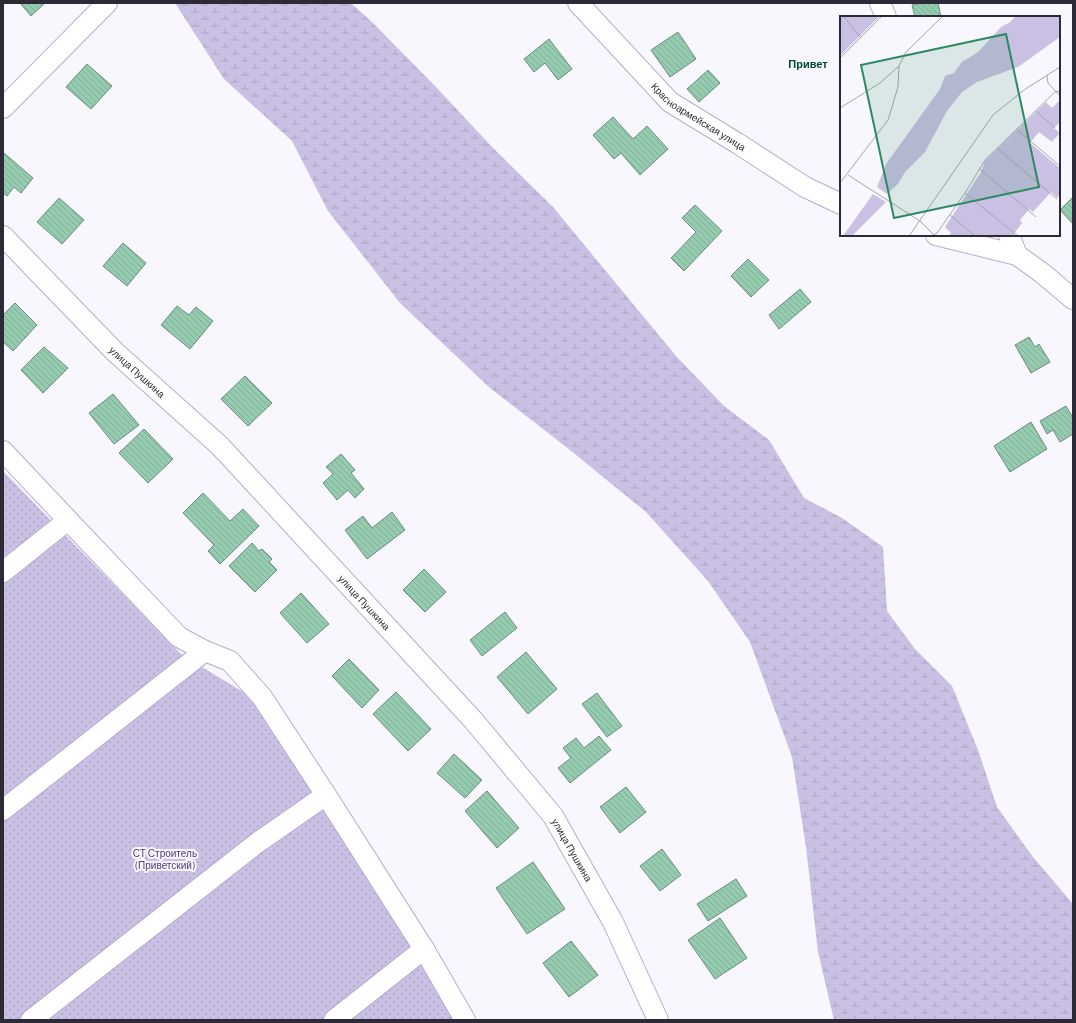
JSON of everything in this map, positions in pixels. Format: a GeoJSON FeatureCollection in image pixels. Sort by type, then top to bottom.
{"type":"FeatureCollection","features":[{"type":"Feature","properties":{"kind":"street"},"geometry":{"type":"LineString","coordinates":[[3,108],[107,3]]}},
{"type":"Feature","properties":{"kind":"street","name":"Красноармейская улица"},"geometry":{"type":"LineString","coordinates":[[578,3],[670,102],[805,187],[840,204]]}},
{"type":"Feature","properties":{"kind":"street"},"geometry":{"type":"LineString","coordinates":[[880,3],[886,16]]}},
{"type":"Feature","properties":{"kind":"street","name":"улица Пушкина"},"geometry":{"type":"LineString","coordinates":[[3,236],[115,352],[220,446],[474,721],[544,804],[554,816],[613,922],[658,1020]]}},
{"type":"Feature","properties":{"kind":"street"},"geometry":{"type":"LineString","coordinates":[[940,236],[1017,255],[1042,273],[1073,299]]}},
{"type":"Feature","properties":{"kind":"street"},"geometry":{"type":"LineString","coordinates":[[1009,236],[1017,255]]}},
{"type":"Feature","properties":{"kind":"street"},"geometry":{"type":"LineString","coordinates":[[3,451],[179,636],[206,651],[230,661],[262,697],[326,794],[424,949],[465,1020]]}},
{"type":"Feature","properties":{"kind":"street"},"geometry":{"type":"LineString","coordinates":[[3,572],[68,520]]}},
{"type":"Feature","properties":{"kind":"street"},"geometry":{"type":"LineString","coordinates":[[3,810],[206,651]]}},
{"type":"Feature","properties":{"kind":"street"},"geometry":{"type":"LineString","coordinates":[[31,1020],[257,843],[326,794]]}},
{"type":"Feature","properties":{"kind":"street"},"geometry":{"type":"LineString","coordinates":[[334,1020],[424,949]]}},
{"type":"Feature","properties":{"kind":"green space"},"geometry":{"type":"Polygon","coordinates":[[[175,3],[351,3],[373,23],[493,148],[553,207],[676,356],[724,406],[769,440],[804,498],[842,518],[883,547],[887,611],[915,649],[952,686],[978,750],[997,807],[1033,857],[1073,904],[1073,1020],[834,1020],[818,952],[806,847],[792,757],[750,642],[708,581],[646,512],[570,450],[490,388],[400,303],[328,211],[292,141],[224,79],[175,3]]]}},
{"type":"Feature","properties":{"kind":"green space","name":"СТ Строитель (Приветский)"},"geometry":{"type":"Polygon","coordinates":[[[3,471],[182,655],[255,699],[410,946],[454,1020],[3,1020],[3,471]]]}},
{"type":"Feature","properties":{"kind":"building"},"geometry":{"type":"Polygon","coordinates":[[[20,3],[45,3],[31,16],[20,3]]]}},
{"type":"Feature","properties":{"kind":"building"},"geometry":{"type":"Polygon","coordinates":[[[921,3],[938,3],[941,16],[915,16],[912,5],[921,3]]]}},
{"type":"Feature","properties":{"kind":"building"},"geometry":{"type":"Polygon","coordinates":[[[678,32],[696,59],[670,77],[651,50],[678,32]]]}},
{"type":"Feature","properties":{"kind":"building"},"geometry":{"type":"Polygon","coordinates":[[[549,39],[572,69],[558,80],[545,63],[534,72],[524,59],[549,39]]]}},
{"type":"Feature","properties":{"kind":"building"},"geometry":{"type":"Polygon","coordinates":[[[87,64],[112,86],[91,109],[66,87],[87,64]]]}},
{"type":"Feature","properties":{"kind":"building"},"geometry":{"type":"Polygon","coordinates":[[[708,70],[720,83],[699,102],[687,89],[708,70]]]}},
{"type":"Feature","properties":{"kind":"building"},"geometry":{"type":"Polygon","coordinates":[[[613,117],[633,139],[647,126],[668,149],[640,175],[621,153],[614,159],[593,135],[613,117]]]}},
{"type":"Feature","properties":{"kind":"building"},"geometry":{"type":"Polygon","coordinates":[[[4,153],[33,178],[21,193],[14,187],[7,196],[3,193],[4,153]]]}},
{"type":"Feature","properties":{"kind":"building"},"geometry":{"type":"Polygon","coordinates":[[[1073,197],[1073,224],[1060,210],[1073,197]]]}},
{"type":"Feature","properties":{"kind":"building"},"geometry":{"type":"Polygon","coordinates":[[[59,198],[84,220],[62,244],[37,222],[59,198]]]}},
{"type":"Feature","properties":{"kind":"building"},"geometry":{"type":"Polygon","coordinates":[[[695,205],[722,231],[684,271],[671,258],[696,232],[682,218],[695,205]]]}},
{"type":"Feature","properties":{"kind":"building"},"geometry":{"type":"Polygon","coordinates":[[[123,243],[146,263],[127,286],[103,266],[123,243]]]}},
{"type":"Feature","properties":{"kind":"building"},"geometry":{"type":"Polygon","coordinates":[[[748,259],[769,280],[751,297],[731,276],[748,259]]]}},
{"type":"Feature","properties":{"kind":"building"},"geometry":{"type":"Polygon","coordinates":[[[800,289],[811,302],[779,329],[769,315],[800,289]]]}},
{"type":"Feature","properties":{"kind":"building"},"geometry":{"type":"Polygon","coordinates":[[[15,303],[37,325],[13,351],[3,342],[3,315],[15,303]]]}},
{"type":"Feature","properties":{"kind":"building"},"geometry":{"type":"Polygon","coordinates":[[[177,306],[189,315],[196,307],[213,321],[190,349],[161,325],[177,306]]]}},
{"type":"Feature","properties":{"kind":"building"},"geometry":{"type":"Polygon","coordinates":[[[1029,337],[1035,347],[1039,344],[1050,362],[1031,373],[1015,345],[1029,337]]]}},
{"type":"Feature","properties":{"kind":"building"},"geometry":{"type":"Polygon","coordinates":[[[44,347],[68,368],[43,393],[21,370],[44,347]]]}},
{"type":"Feature","properties":{"kind":"building"},"geometry":{"type":"Polygon","coordinates":[[[245,376],[272,403],[248,426],[221,399],[245,376]]]}},
{"type":"Feature","properties":{"kind":"building"},"geometry":{"type":"Polygon","coordinates":[[[113,394],[139,425],[114,444],[89,413],[113,394]]]}},
{"type":"Feature","properties":{"kind":"building"},"geometry":{"type":"Polygon","coordinates":[[[1066,406],[1072,416],[1073,415],[1073,434],[1060,442],[1053,430],[1047,434],[1040,421],[1066,406]]]}},
{"type":"Feature","properties":{"kind":"building"},"geometry":{"type":"Polygon","coordinates":[[[1031,422],[1047,449],[1010,472],[994,446],[1031,422]]]}},
{"type":"Feature","properties":{"kind":"building"},"geometry":{"type":"Polygon","coordinates":[[[144,429],[173,459],[148,483],[119,453],[144,429]]]}},
{"type":"Feature","properties":{"kind":"building"},"geometry":{"type":"Polygon","coordinates":[[[341,454],[355,470],[351,473],[364,489],[355,498],[348,490],[337,500],[323,483],[333,474],[326,467],[341,454]]]}},
{"type":"Feature","properties":{"kind":"building"},"geometry":{"type":"Polygon","coordinates":[[[203,493],[230,521],[243,509],[259,526],[220,564],[208,551],[214,545],[183,513],[203,493]]]}},
{"type":"Feature","properties":{"kind":"building"},"geometry":{"type":"Polygon","coordinates":[[[392,512],[405,530],[367,559],[345,530],[363,516],[372,528],[392,512]]]}},
{"type":"Feature","properties":{"kind":"building"},"geometry":{"type":"Polygon","coordinates":[[[252,543],[259,551],[262,549],[272,559],[269,562],[277,570],[255,592],[229,566],[252,543]]]}},
{"type":"Feature","properties":{"kind":"building"},"geometry":{"type":"Polygon","coordinates":[[[424,569],[446,592],[425,612],[403,590],[424,569]]]}},
{"type":"Feature","properties":{"kind":"building"},"geometry":{"type":"Polygon","coordinates":[[[301,593],[329,624],[307,643],[280,613],[301,593]]]}},
{"type":"Feature","properties":{"kind":"building"},"geometry":{"type":"Polygon","coordinates":[[[505,612],[517,628],[482,656],[470,640],[505,612]]]}},
{"type":"Feature","properties":{"kind":"building"},"geometry":{"type":"Polygon","coordinates":[[[526,652],[557,689],[528,714],[497,677],[526,652]]]}},
{"type":"Feature","properties":{"kind":"building"},"geometry":{"type":"Polygon","coordinates":[[[349,659],[379,690],[362,708],[332,676],[349,659]]]}},
{"type":"Feature","properties":{"kind":"building"},"geometry":{"type":"Polygon","coordinates":[[[396,692],[431,729],[408,751],[373,714],[396,692]]]}},
{"type":"Feature","properties":{"kind":"building"},"geometry":{"type":"Polygon","coordinates":[[[597,693],[622,726],[607,737],[582,704],[597,693]]]}},
{"type":"Feature","properties":{"kind":"building"},"geometry":{"type":"Polygon","coordinates":[[[599,736],[611,750],[570,783],[558,768],[571,758],[563,748],[576,738],[584,748],[599,736]]]}},
{"type":"Feature","properties":{"kind":"building"},"geometry":{"type":"Polygon","coordinates":[[[454,754],[482,780],[465,798],[437,773],[454,754]]]}},
{"type":"Feature","properties":{"kind":"building"},"geometry":{"type":"Polygon","coordinates":[[[626,787],[646,812],[620,833],[600,807],[626,787]]]}},
{"type":"Feature","properties":{"kind":"building"},"geometry":{"type":"Polygon","coordinates":[[[487,791],[519,828],[497,848],[465,811],[487,791]]]}},
{"type":"Feature","properties":{"kind":"building"},"geometry":{"type":"Polygon","coordinates":[[[662,849],[681,875],[660,891],[640,866],[662,849]]]}},
{"type":"Feature","properties":{"kind":"building"},"geometry":{"type":"Polygon","coordinates":[[[533,862],[565,909],[527,934],[496,888],[533,862]]]}},
{"type":"Feature","properties":{"kind":"building"},"geometry":{"type":"Polygon","coordinates":[[[736,879],[747,896],[708,921],[697,904],[736,879]]]}},
{"type":"Feature","properties":{"kind":"building"},"geometry":{"type":"Polygon","coordinates":[[[720,918],[747,958],[715,979],[688,940],[720,918]]]}},
{"type":"Feature","properties":{"kind":"building"},"geometry":{"type":"Polygon","coordinates":[[[571,941],[598,975],[569,997],[543,963],[571,941]]]}},
{"type":"Feature","properties":{"kind":"district","name":"Привет"},"geometry":{"type":"Point","coordinates":[808,64]}}]}
